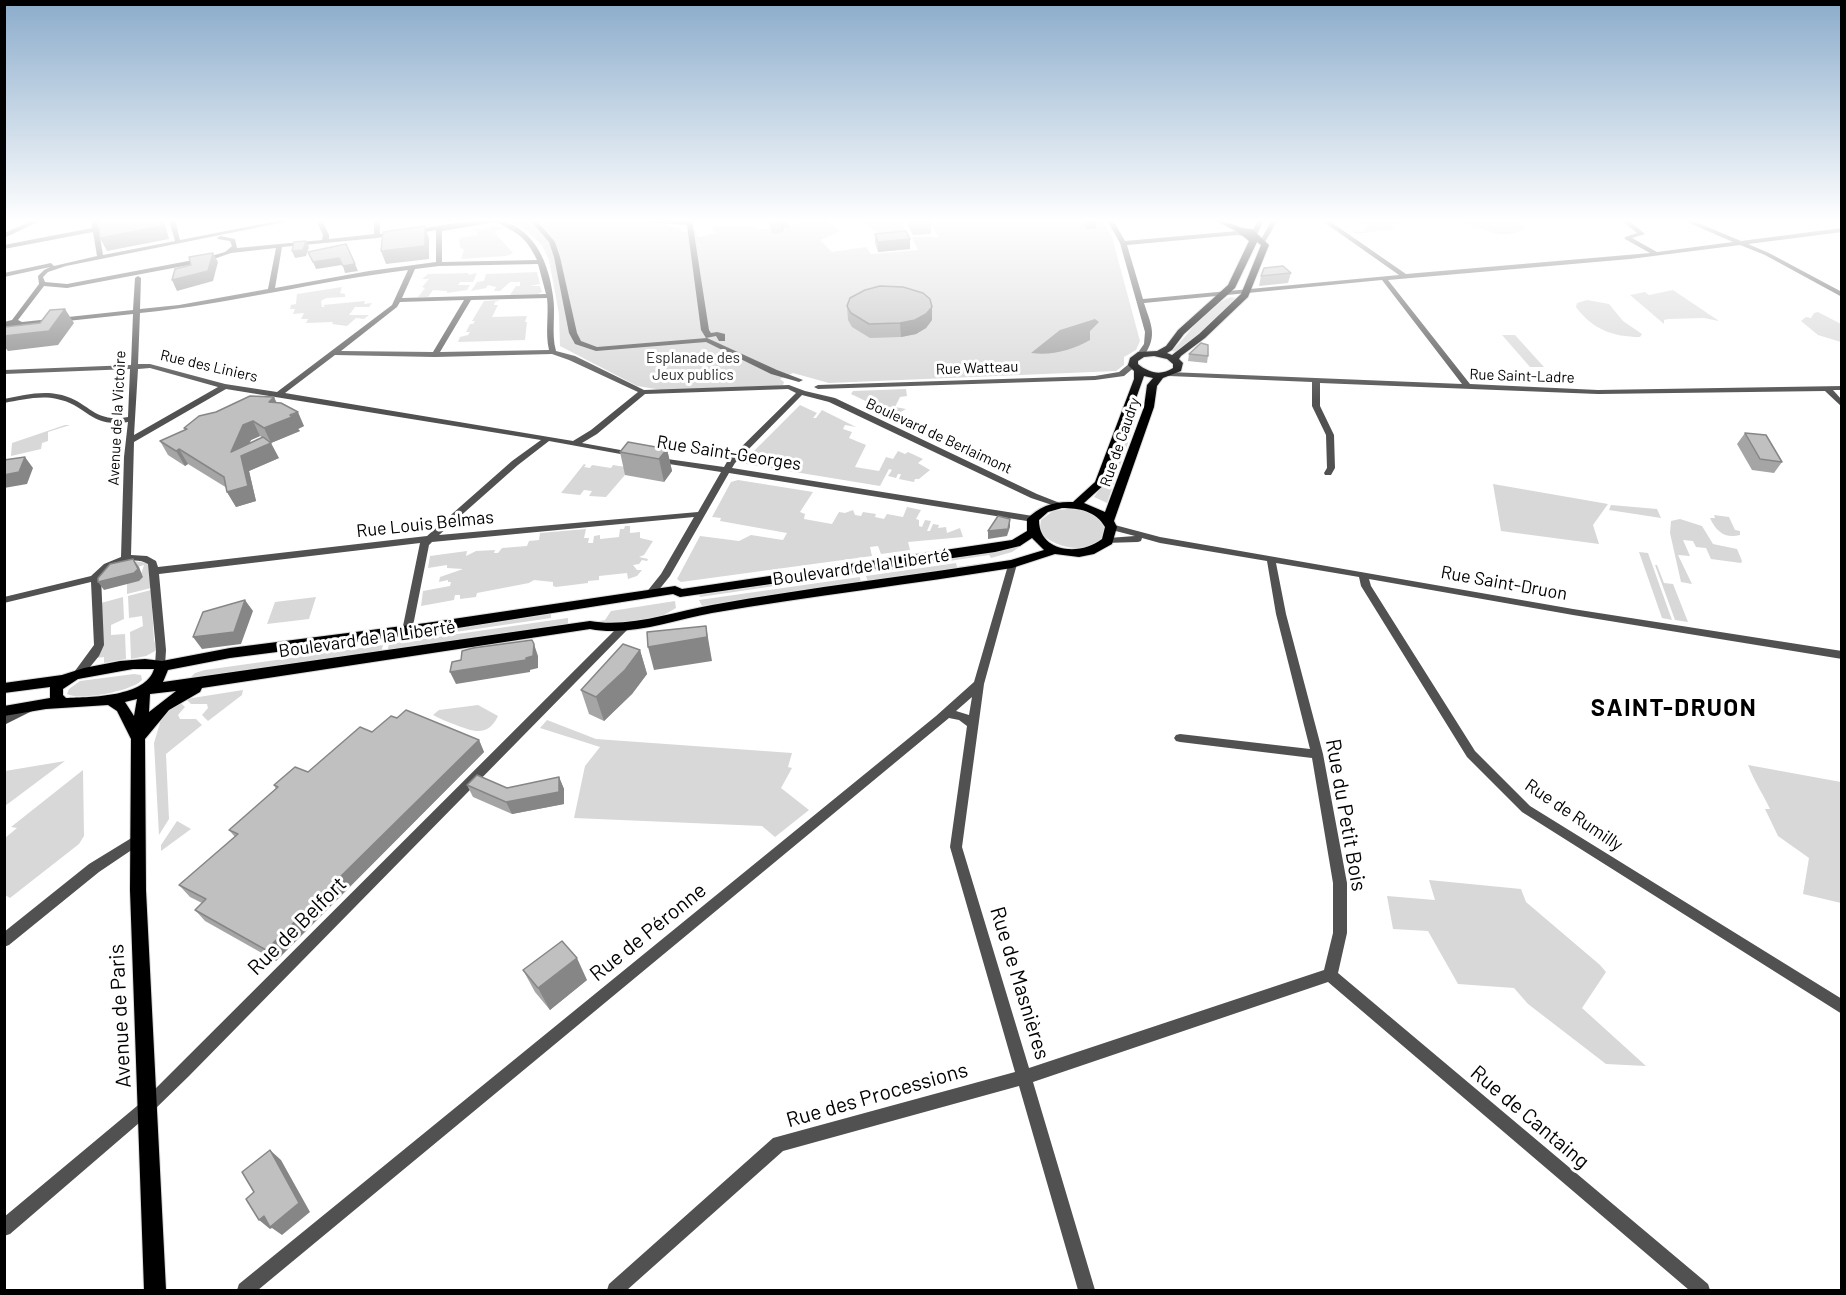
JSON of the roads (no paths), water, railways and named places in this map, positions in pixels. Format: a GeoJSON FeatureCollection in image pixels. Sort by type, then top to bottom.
{"type":"FeatureCollection","features":[{"type":"Feature","properties":{"kind":"main road"},"geometry":{"type":"LineString","coordinates":[[1159,354],[1169,348],[1181,332],[1225,293],[1232,286],[1234,280]]}},
{"type":"Feature","properties":{"kind":"main road"},"geometry":{"type":"LineString","coordinates":[[1165,375],[1136,368],[1133,359],[1141,354],[1159,354],[1176,362],[1178,354],[1202,336],[1248,291],[1252,280]]}},
{"type":"Feature","properties":{"kind":"main road","name":"Rue de Caudry"},"geometry":{"type":"LineString","coordinates":[[1110,524],[1149,407],[1152,385],[1165,375],[1177,370],[1176,362]]}},
{"type":"Feature","properties":{"kind":"main road","name":"Rue de Caudry"},"geometry":{"type":"LineString","coordinates":[[1076,505],[1100,483],[1139,379],[1136,368]]}},
{"type":"Feature","properties":{"kind":"main road"},"geometry":{"type":"LineString","coordinates":[[1061,505],[1076,505],[1094,510],[1110,524],[1108,541],[1098,549],[1075,553],[1056,550],[1041,542],[1033,525],[1044,510],[1061,505]]}},
{"type":"Feature","properties":{"kind":"main road","name":"Boulevard de la Liberté"},"geometry":{"type":"LineString","coordinates":[[4,688],[149,663],[161,666],[230,653],[407,631],[650,594],[995,548],[1016,543],[1033,525]]}},
{"type":"Feature","properties":{"kind":"main road","name":"Boulevard de la Liberté"},"geometry":{"type":"LineString","coordinates":[[4,711],[109,699],[146,690],[597,627],[626,625],[1012,564],[1056,550]]}},
{"type":"Feature","properties":{"kind":"main road"},"geometry":{"type":"LineString","coordinates":[[672,617],[680,611],[683,604],[677,592]]}},
{"type":"Feature","properties":{"kind":"main road"},"geometry":{"type":"LineString","coordinates":[[597,603],[588,614],[597,627]]}},
{"type":"Feature","properties":{"kind":"main road"},"geometry":{"type":"LineString","coordinates":[[146,690],[161,675],[161,666]]}},
{"type":"Feature","properties":{"kind":"main road"},"geometry":{"type":"LineString","coordinates":[[63,703],[58,700],[55,693],[56,688],[71,677]]}},
{"type":"Feature","properties":{"kind":"main road"},"geometry":{"type":"LineString","coordinates":[[138,739],[151,718],[165,704],[209,682]]}},
{"type":"Feature","properties":{"kind":"main road","name":"Avenue de Paris"},"geometry":{"type":"LineString","coordinates":[[146,690],[138,739],[138,839],[141,987],[148,1106],[150,1221],[155,1290]]}},
{"type":"Feature","properties":{"kind":"main road","name":"Avenue de Paris"},"geometry":{"type":"LineString","coordinates":[[109,699],[123,708],[138,739]]}},
{"type":"Feature","properties":{"kind":"street"},"geometry":{"type":"LineString","coordinates":[[9,326],[41,280]]}},
{"type":"Feature","properties":{"kind":"street"},"geometry":{"type":"LineString","coordinates":[[42,280],[59,287],[98,280]]}},
{"type":"Feature","properties":{"kind":"street","name":"Avenue de la Victoire"},"geometry":{"type":"LineString","coordinates":[[126,559],[138,280]]}},
{"type":"Feature","properties":{"kind":"street"},"geometry":{"type":"LineString","coordinates":[[271,291],[273,280]]}},
{"type":"Feature","properties":{"kind":"street"},"geometry":{"type":"LineString","coordinates":[[9,326],[178,306],[329,280]]}},
{"type":"Feature","properties":{"kind":"street"},"geometry":{"type":"LineString","coordinates":[[278,394],[335,353],[399,300],[407,280]]}},
{"type":"Feature","properties":{"kind":"street"},"geometry":{"type":"LineString","coordinates":[[546,280],[552,312],[551,345],[553,352]]}},
{"type":"Feature","properties":{"kind":"street"},"geometry":{"type":"LineString","coordinates":[[561,280],[573,333],[578,342],[593,348],[713,338]]}},
{"type":"Feature","properties":{"kind":"street"},"geometry":{"type":"LineString","coordinates":[[650,594],[665,576],[735,457],[804,393],[818,388],[810,381],[798,380],[774,372],[728,350],[713,338],[705,326],[698,280]]}},
{"type":"Feature","properties":{"kind":"street"},"geometry":{"type":"LineString","coordinates":[[1135,280],[1150,335],[1148,344],[1141,354]]}},
{"type":"Feature","properties":{"kind":"street"},"geometry":{"type":"LineString","coordinates":[[1141,301],[1368,280]]}},
{"type":"Feature","properties":{"kind":"street"},"geometry":{"type":"LineString","coordinates":[[1385,280],[1468,387]]}},
{"type":"Feature","properties":{"kind":"street"},"geometry":{"type":"LineString","coordinates":[[1814,280],[1842,295]]}},
{"type":"Feature","properties":{"kind":"street"},"geometry":{"type":"LineString","coordinates":[[399,300],[549,296]]}},
{"type":"Feature","properties":{"kind":"street"},"geometry":{"type":"LineString","coordinates":[[435,355],[468,298]]}},
{"type":"Feature","properties":{"kind":"street"},"geometry":{"type":"LineString","coordinates":[[335,353],[435,355],[553,352],[572,358],[643,392],[789,386],[798,380]]}},
{"type":"Feature","properties":{"kind":"street","name":"Rue Saint-Ladre"},"geometry":{"type":"LineString","coordinates":[[1176,362],[1201,374]]}},
{"type":"Feature","properties":{"kind":"street","name":"Rue des Liniers"},"geometry":{"type":"LineString","coordinates":[[4,372],[147,366],[166,369],[225,386],[278,394]]}},
{"type":"Feature","properties":{"kind":"street","name":"Rue Watteau"},"geometry":{"type":"LineString","coordinates":[[818,388],[1102,378],[1136,368]]}},
{"type":"Feature","properties":{"kind":"street","name":"Boulevard de Berlaimont"},"geometry":{"type":"LineString","coordinates":[[774,372],[789,386],[804,393],[832,400],[1034,496],[1061,505]]}},
{"type":"Feature","properties":{"kind":"street","name":"Rue Saint-Ladre"},"geometry":{"type":"LineString","coordinates":[[1165,375],[1201,374],[1593,392],[1842,388]]}},
{"type":"Feature","properties":{"kind":"street"},"geometry":{"type":"LineString","coordinates":[[1316,380],[1316,406],[1330,435],[1331,468],[1328,473]]}},
{"type":"Feature","properties":{"kind":"street"},"geometry":{"type":"LineString","coordinates":[[130,441],[225,386]]}},
{"type":"Feature","properties":{"kind":"street","name":"Boulevard de Berlaimont"},"geometry":{"type":"LineString","coordinates":[[818,388],[832,400]]}},
{"type":"Feature","properties":{"kind":"street"},"geometry":{"type":"LineString","coordinates":[[1828,388],[1842,405]]}},
{"type":"Feature","properties":{"kind":"street"},"geometry":{"type":"LineString","coordinates":[[574,444],[594,432],[643,392]]}},
{"type":"Feature","properties":{"kind":"street","name":"Rue Saint-Georges"},"geometry":{"type":"LineString","coordinates":[[278,394],[726,469],[1033,525]]}},
{"type":"Feature","properties":{"kind":"street"},"geometry":{"type":"LineString","coordinates":[[4,401],[28,397],[59,397],[106,422],[132,419]]}},
{"type":"Feature","properties":{"kind":"street"},"geometry":{"type":"LineString","coordinates":[[407,631],[424,544],[516,463],[546,440]]}},
{"type":"Feature","properties":{"kind":"street","name":"Boulevard de Berlaimont"},"geometry":{"type":"LineString","coordinates":[[1034,496],[1044,510]]}},
{"type":"Feature","properties":{"kind":"street","name":"Rue Louis Belmas"},"geometry":{"type":"LineString","coordinates":[[154,571],[430,539],[701,514]]}},
{"type":"Feature","properties":{"kind":"street","name":"Rue Saint-Druon"},"geometry":{"type":"LineString","coordinates":[[1110,524],[1161,540]]}},
{"type":"Feature","properties":{"kind":"street","name":"Rue Saint-Druon"},"geometry":{"type":"LineString","coordinates":[[1108,541],[1128,538],[1161,540],[1842,655]]}},
{"type":"Feature","properties":{"kind":"street"},"geometry":{"type":"LineString","coordinates":[[71,677],[99,645],[96,578],[98,573],[126,559],[148,559],[153,563],[161,666]]}},
{"type":"Feature","properties":{"kind":"street","name":"Rue du Petit Bois"},"geometry":{"type":"LineString","coordinates":[[1271,559],[1281,614],[1317,754],[1340,884],[1340,933],[1330,975]]}},
{"type":"Feature","properties":{"kind":"street"},"geometry":{"type":"LineString","coordinates":[[979,684],[1012,564]]}},
{"type":"Feature","properties":{"kind":"street","name":"Rue de Rumilly"},"geometry":{"type":"LineString","coordinates":[[1363,575],[1366,586],[1472,754],[1526,809],[1842,1006]]}},
{"type":"Feature","properties":{"kind":"street"},"geometry":{"type":"LineString","coordinates":[[665,576],[677,592]]}},
{"type":"Feature","properties":{"kind":"street"},"geometry":{"type":"LineString","coordinates":[[4,600],[96,578]]}},
{"type":"Feature","properties":{"kind":"street","name":"Rue de Belfort"},"geometry":{"type":"LineString","coordinates":[[4,1228],[148,1106],[626,625]]}},
{"type":"Feature","properties":{"kind":"street"},"geometry":{"type":"LineString","coordinates":[[597,627],[609,642]]}},
{"type":"Feature","properties":{"kind":"street","name":"Rue de Péronne"},"geometry":{"type":"LineString","coordinates":[[245,1290],[979,684]]}},
{"type":"Feature","properties":{"kind":"street","name":"Rue de Masnières"},"geometry":{"type":"LineString","coordinates":[[979,684],[956,847],[1087,1290]]}},
{"type":"Feature","properties":{"kind":"street"},"geometry":{"type":"LineString","coordinates":[[4,721],[28,708]]}},
{"type":"Feature","properties":{"kind":"street"},"geometry":{"type":"LineString","coordinates":[[946,713],[962,716],[974,725]]}},
{"type":"Feature","properties":{"kind":"street"},"geometry":{"type":"LineString","coordinates":[[1179,738],[1317,754]]}},
{"type":"Feature","properties":{"kind":"street"},"geometry":{"type":"LineString","coordinates":[[4,941],[94,868],[138,839]]}},
{"type":"Feature","properties":{"kind":"street"},"geometry":{"type":"LineString","coordinates":[[1025,1076],[1330,975]]}},
{"type":"Feature","properties":{"kind":"street","name":"Rue de Cantaing"},"geometry":{"type":"LineString","coordinates":[[1330,975],[1702,1290]]}},
{"type":"Feature","properties":{"kind":"street","name":"Rue des Processions"},"geometry":{"type":"LineString","coordinates":[[615,1290],[779,1144],[1025,1076]]}},
{"type":"Feature","properties":{"kind":"district","name":"SAINT-DRUON"},"geometry":{"type":"Point","coordinates":[1674,708]}},
{"type":"Feature","properties":{"kind":"park label","name":"Esplanade des Jeux publics"},"geometry":{"type":"Point","coordinates":[693,366]}}]}
